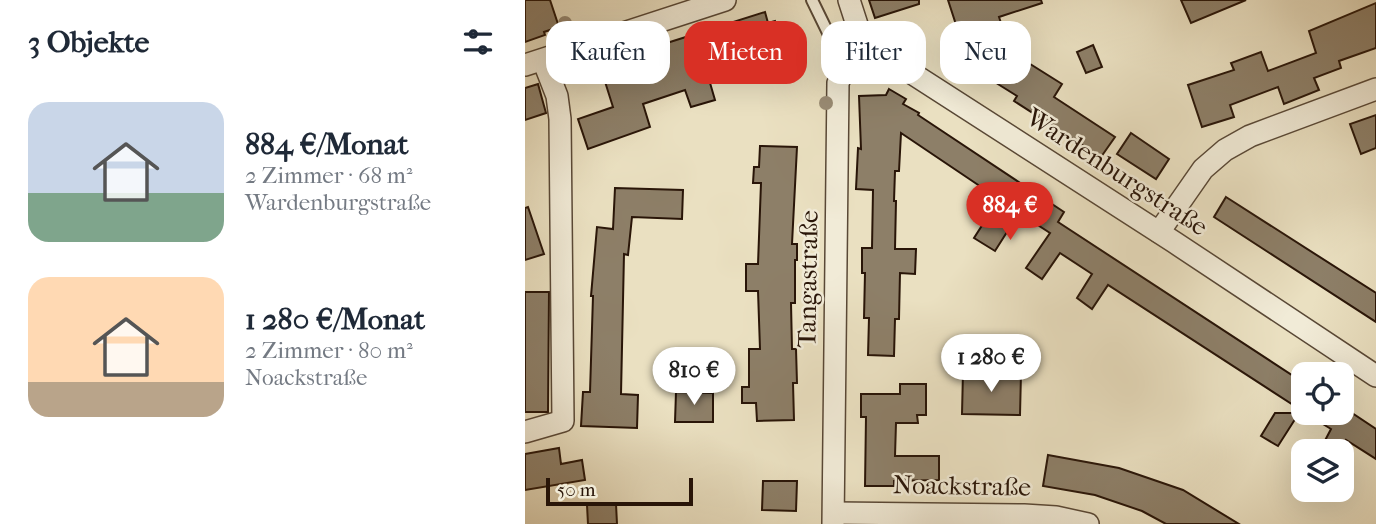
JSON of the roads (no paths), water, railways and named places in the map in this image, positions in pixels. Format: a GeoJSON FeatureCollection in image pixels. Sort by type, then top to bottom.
{"type":"FeatureCollection","features":[{"type":"Feature","properties":{"kind":"street"},"geometry":{"type":"LineString","coordinates":[[525,432],[563,421],[559,108],[556,93],[534,63],[725,0]]}},
{"type":"Feature","properties":{"kind":"street"},"geometry":{"type":"LineString","coordinates":[[849,0],[856,21]]}},
{"type":"Feature","properties":{"kind":"street","name":"Wardenburgstraße"},"geometry":{"type":"LineString","coordinates":[[926,82],[1376,376]]}},
{"type":"Feature","properties":{"kind":"street","name":"Tangastraße"},"geometry":{"type":"LineString","coordinates":[[834,518],[838,84]]}},
{"type":"Feature","properties":{"kind":"street"},"geometry":{"type":"LineString","coordinates":[[1159,232],[1203,169],[1225,150],[1250,136],[1376,89]]}},
{"type":"Feature","properties":{"kind":"street","name":"Noackstraße"},"geometry":{"type":"LineString","coordinates":[[834,518],[1024,515],[1056,517],[1088,524]]}},
{"type":"Feature","properties":{"kind":"lane"},"geometry":{"type":"LineString","coordinates":[[812,0],[822,21]]}}]}
